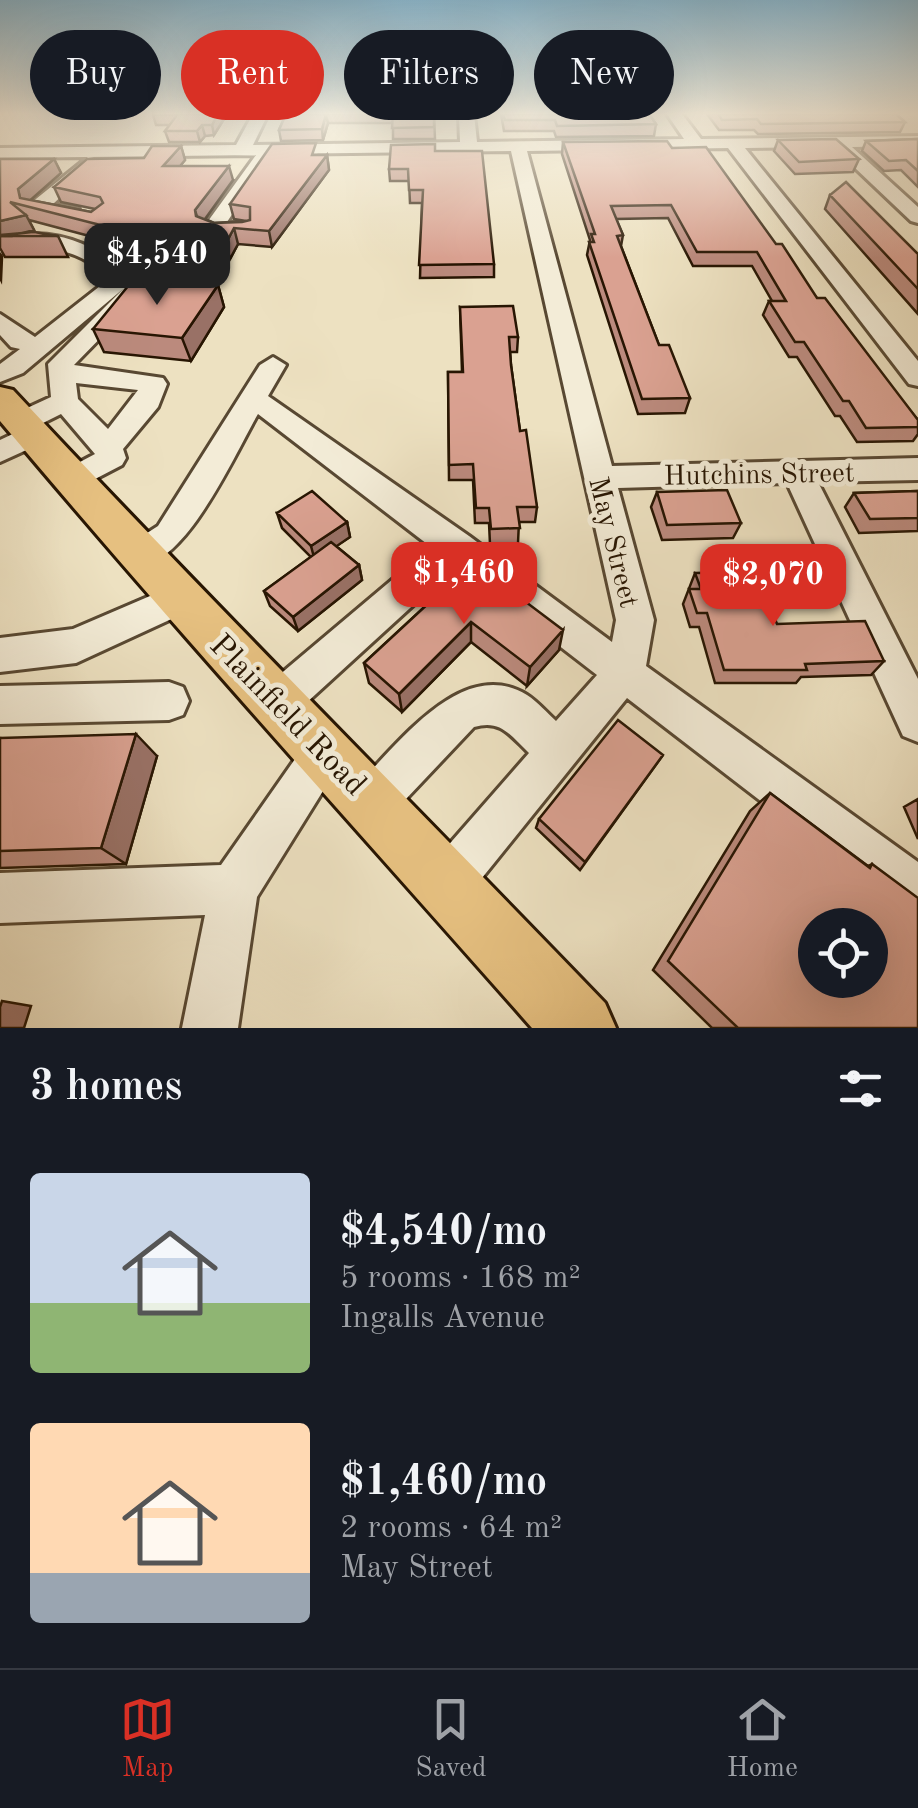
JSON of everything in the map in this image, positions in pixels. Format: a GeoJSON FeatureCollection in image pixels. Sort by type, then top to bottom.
{"type":"FeatureCollection","features":[{"type":"Feature","properties":{"kind":"main road","name":"Plainfield Road"},"geometry":{"type":"LineString","coordinates":[[14,427],[91,464],[142,554],[178,599],[373,801],[580,1028]]}},
{"type":"Feature","properties":{"kind":"street"},"geometry":{"type":"LineString","coordinates":[[89,162],[38,207],[96,218]]}},
{"type":"Feature","properties":{"kind":"street"},"geometry":{"type":"LineString","coordinates":[[244,229],[213,228],[260,162]]}},
{"type":"Feature","properties":{"kind":"street","name":"May Street"},"geometry":{"type":"LineString","coordinates":[[448,882],[626,670],[635,620],[522,162]]}},
{"type":"Feature","properties":{"kind":"street"},"geometry":{"type":"LineString","coordinates":[[746,162],[918,378]]}},
{"type":"Feature","properties":{"kind":"street"},"geometry":{"type":"LineString","coordinates":[[858,162],[918,218]]}},
{"type":"Feature","properties":{"kind":"street"},"geometry":{"type":"LineString","coordinates":[[0,248],[31,238],[79,246],[119,274],[120,281],[42,346],[0,374]]}},
{"type":"Feature","properties":{"kind":"street"},"geometry":{"type":"LineString","coordinates":[[14,427],[64,387],[154,384],[148,400],[91,464],[64,387],[61,364],[150,276]]}},
{"type":"Feature","properties":{"kind":"street"},"geometry":{"type":"LineString","coordinates":[[0,321],[20,342],[42,346]]}},
{"type":"Feature","properties":{"kind":"street"},"geometry":{"type":"LineString","coordinates":[[142,554],[170,535],[272,365]]}},
{"type":"Feature","properties":{"kind":"street"},"geometry":{"type":"LineString","coordinates":[[251,401],[262,403],[626,670],[918,892]]}},
{"type":"Feature","properties":{"kind":"street","name":"Hutchins Street"},"geometry":{"type":"LineString","coordinates":[[599,477],[918,469]]}},
{"type":"Feature","properties":{"kind":"street"},"geometry":{"type":"LineString","coordinates":[[797,472],[918,722]]}},
{"type":"Feature","properties":{"kind":"street"},"geometry":{"type":"LineString","coordinates":[[279,701],[456,545]]}},
{"type":"Feature","properties":{"kind":"street"},"geometry":{"type":"LineString","coordinates":[[0,655],[76,646],[178,599]]}},
{"type":"Feature","properties":{"kind":"street"},"geometry":{"type":"LineString","coordinates":[[50,704],[76,646]]}},
{"type":"Feature","properties":{"kind":"street"},"geometry":{"type":"LineString","coordinates":[[0,706],[169,701]]}},
{"type":"Feature","properties":{"kind":"street"},"geometry":{"type":"LineString","coordinates":[[373,801],[461,710],[489,704],[513,709],[558,751]]}},
{"type":"Feature","properties":{"kind":"street"},"geometry":{"type":"LineString","coordinates":[[210,1028],[234,889],[324,754]]}},
{"type":"Feature","properties":{"kind":"street"},"geometry":{"type":"LineString","coordinates":[[0,898],[234,889]]}},
{"type":"Feature","properties":{"kind":"building"},"geometry":{"type":"Polygon","coordinates":[[[0,162],[50,162],[18,189],[20,198],[91,212],[103,203],[100,197],[54,187],[83,162],[229,166],[195,210],[196,216],[214,223],[250,220],[250,207],[230,204],[259,162],[322,162],[269,231],[234,228],[226,243],[171,243],[10,202],[26,215],[0,221],[0,162]]]}},
{"type":"Feature","properties":{"kind":"building"},"geometry":{"type":"Polygon","coordinates":[[[390,162],[483,162],[494,264],[419,265],[423,190],[409,190],[408,169],[389,169],[390,162]]]}},
{"type":"Feature","properties":{"kind":"building"},"geometry":{"type":"Polygon","coordinates":[[[570,162],[717,162],[776,244],[782,244],[817,298],[825,298],[918,420],[918,427],[866,428],[804,342],[795,342],[769,301],[786,301],[757,252],[697,252],[671,205],[611,206],[623,235],[617,236],[659,345],[669,345],[690,398],[642,399],[589,242],[594,242],[591,234],[595,234],[570,162]]]}},
{"type":"Feature","properties":{"kind":"building"},"geometry":{"type":"Polygon","coordinates":[[[846,182],[918,254],[918,289],[830,195],[846,182]]]}},
{"type":"Feature","properties":{"kind":"building"},"geometry":{"type":"Polygon","coordinates":[[[34,232],[58,236],[0,236],[0,235],[34,232]]]}},
{"type":"Feature","properties":{"kind":"building"},"geometry":{"type":"Polygon","coordinates":[[[133,280],[218,285],[182,338],[93,329],[133,280]]]}},
{"type":"Feature","properties":{"kind":"building"},"geometry":{"type":"Polygon","coordinates":[[[513,306],[518,337],[509,337],[511,365],[520,431],[526,430],[537,507],[517,507],[520,528],[491,529],[489,508],[476,508],[473,464],[449,465],[448,372],[463,372],[460,307],[513,306]]]}},
{"type":"Feature","properties":{"kind":"building"},"geometry":{"type":"Polygon","coordinates":[[[727,490],[741,523],[667,525],[657,492],[727,490]]]}},
{"type":"Feature","properties":{"kind":"building"},"geometry":{"type":"Polygon","coordinates":[[[312,491],[347,522],[311,546],[277,513],[312,491]]]}},
{"type":"Feature","properties":{"kind":"building"},"geometry":{"type":"Polygon","coordinates":[[[918,491],[918,518],[870,519],[854,493],[918,491]]]}},
{"type":"Feature","properties":{"kind":"building"},"geometry":{"type":"Polygon","coordinates":[[[331,542],[359,565],[293,617],[264,591],[331,542]]]}},
{"type":"Feature","properties":{"kind":"building"},"geometry":{"type":"Polygon","coordinates":[[[473,562],[563,630],[530,667],[471,622],[399,694],[364,663],[473,562]]]}},
{"type":"Feature","properties":{"kind":"building"},"geometry":{"type":"Polygon","coordinates":[[[756,572],[777,624],[865,621],[884,661],[805,664],[807,670],[724,670],[707,613],[697,613],[689,589],[701,589],[695,573],[756,572]]]}},
{"type":"Feature","properties":{"kind":"building"},"geometry":{"type":"Polygon","coordinates":[[[618,720],[663,755],[585,862],[539,819],[618,720]]]}},
{"type":"Feature","properties":{"kind":"building"},"geometry":{"type":"Polygon","coordinates":[[[136,734],[101,848],[0,851],[0,738],[136,734]]]}},
{"type":"Feature","properties":{"kind":"building"},"geometry":{"type":"Polygon","coordinates":[[[770,793],[870,868],[872,864],[918,898],[918,1028],[738,1028],[668,961],[770,793]]]}}]}
